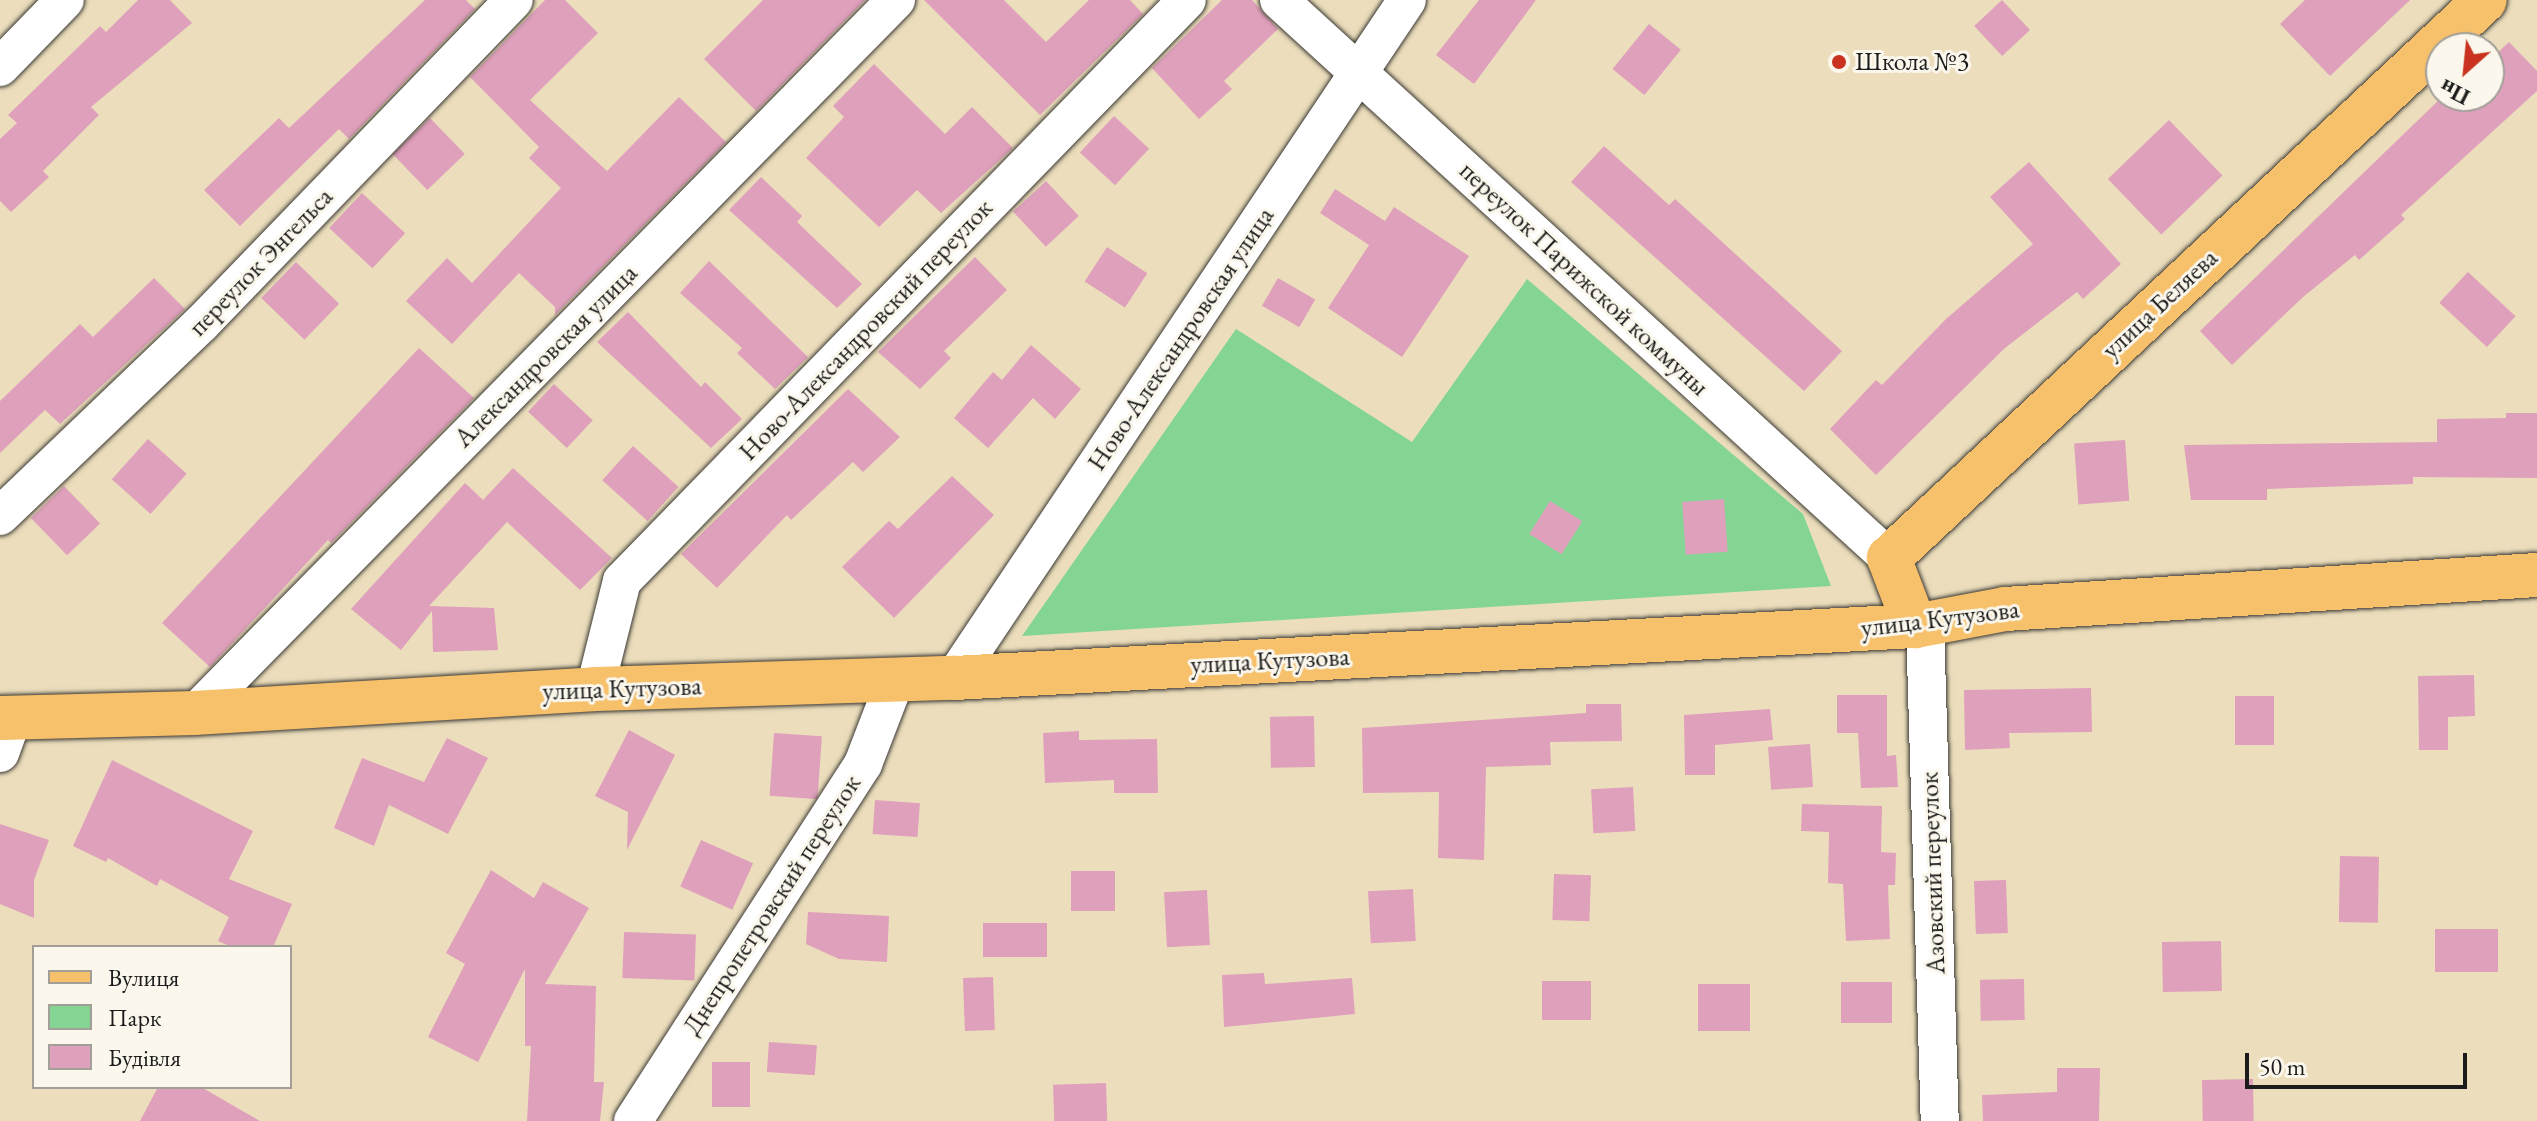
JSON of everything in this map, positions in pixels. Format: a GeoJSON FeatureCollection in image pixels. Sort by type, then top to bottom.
{"type":"FeatureCollection","features":[{"type":"Feature","properties":{"kind":"main road","name":"улица Беляева"},"geometry":{"type":"LineString","coordinates":[[1889,558],[2485,0]]}},
{"type":"Feature","properties":{"kind":"main road"},"geometry":{"type":"LineString","coordinates":[[1889,558],[1920,625]]}},
{"type":"Feature","properties":{"kind":"main road","name":"улица Кутузова"},"geometry":{"type":"LineString","coordinates":[[4,730],[195,713],[595,689],[895,681],[1920,625],[2005,609],[2537,575]]}},
{"type":"Feature","properties":{"kind":"street"},"geometry":{"type":"LineString","coordinates":[[0,67],[65,0]]}},
{"type":"Feature","properties":{"kind":"street","name":"переулок Энгельса"},"geometry":{"type":"LineString","coordinates":[[0,516],[201,324],[514,0]]}},
{"type":"Feature","properties":{"kind":"street","name":"Александровская улица"},"geometry":{"type":"LineString","coordinates":[[195,713],[896,0]]}},
{"type":"Feature","properties":{"kind":"street","name":"Ново-Александровский переулок"},"geometry":{"type":"LineString","coordinates":[[595,689],[622,581],[1187,0]]}},
{"type":"Feature","properties":{"kind":"street","name":"переулок Парижской коммуны"},"geometry":{"type":"LineString","coordinates":[[1279,0],[1889,558]]}},
{"type":"Feature","properties":{"kind":"street","name":"Ново-Александровская улица"},"geometry":{"type":"LineString","coordinates":[[954,678],[1407,0]]}},
{"type":"Feature","properties":{"kind":"street","name":"Азовский переулок"},"geometry":{"type":"LineString","coordinates":[[1920,625],[1940,1121]]}},
{"type":"Feature","properties":{"kind":"street","name":"Днепропетровский переулок"},"geometry":{"type":"LineString","coordinates":[[633,1121],[863,764],[895,681]]}},
{"type":"Feature","properties":{"kind":"green space"},"geometry":{"type":"Polygon","coordinates":[[[1527,279],[1803,514],[1831,586],[1022,636],[1236,329],[1412,442],[1527,279]]]}},
{"type":"Feature","properties":{"kind":"building"},"geometry":{"type":"Polygon","coordinates":[[[138,0],[170,0],[192,23],[91,107],[99,115],[43,171],[49,177],[11,212],[0,201],[0,139],[17,123],[8,115],[100,26],[106,32],[138,0]]]}},
{"type":"Feature","properties":{"kind":"building"},"geometry":{"type":"Polygon","coordinates":[[[425,0],[466,0],[475,9],[349,139],[339,129],[240,226],[204,190],[279,118],[289,128],[425,0]]]}},
{"type":"Feature","properties":{"kind":"building"},"geometry":{"type":"Polygon","coordinates":[[[545,0],[565,0],[598,33],[530,100],[607,171],[679,97],[726,142],[555,315],[555,307],[519,273],[452,344],[406,301],[447,258],[472,283],[561,188],[529,158],[539,147],[470,77],[545,0]]]}},
{"type":"Feature","properties":{"kind":"building"},"geometry":{"type":"Polygon","coordinates":[[[763,0],[865,0],[756,111],[704,59],[763,0]]]}},
{"type":"Feature","properties":{"kind":"building"},"geometry":{"type":"Polygon","coordinates":[[[924,0],[1004,0],[1046,42],[1089,0],[1130,0],[1143,14],[1040,115],[924,0]]]}},
{"type":"Feature","properties":{"kind":"building"},"geometry":{"type":"Polygon","coordinates":[[[1222,0],[1252,0],[1278,29],[1224,81],[1232,89],[1199,119],[1152,68],[1222,0]]]}},
{"type":"Feature","properties":{"kind":"building"},"geometry":{"type":"Polygon","coordinates":[[[1479,0],[1536,0],[1474,84],[1436,55],[1479,0]]]}},
{"type":"Feature","properties":{"kind":"building"},"geometry":{"type":"Polygon","coordinates":[[[2002,0],[2030,30],[2002,56],[1974,26],[2002,0]]]}},
{"type":"Feature","properties":{"kind":"building"},"geometry":{"type":"Polygon","coordinates":[[[2305,0],[2410,0],[2330,76],[2280,24],[2305,0]]]}},
{"type":"Feature","properties":{"kind":"building"},"geometry":{"type":"Polygon","coordinates":[[[1649,24],[1681,50],[1644,95],[1612,69],[1649,24]]]}},
{"type":"Feature","properties":{"kind":"building"},"geometry":{"type":"Polygon","coordinates":[[[2509,42],[2537,71],[2537,91],[2401,215],[2405,219],[2359,260],[2355,255],[2303,297],[2232,365],[2200,331],[2426,112],[2505,112],[2505,46],[2509,42]]]}},
{"type":"Feature","properties":{"kind":"building"},"geometry":{"type":"Polygon","coordinates":[[[874,64],[945,134],[972,107],[1013,148],[941,213],[917,190],[879,227],[806,158],[844,117],[833,106],[874,64]]]}},
{"type":"Feature","properties":{"kind":"building"},"geometry":{"type":"Polygon","coordinates":[[[1114,116],[1149,149],[1115,185],[1080,153],[1114,116]]]}},
{"type":"Feature","properties":{"kind":"building"},"geometry":{"type":"Polygon","coordinates":[[[430,118],[465,154],[427,190],[393,154],[430,118]]]}},
{"type":"Feature","properties":{"kind":"building"},"geometry":{"type":"Polygon","coordinates":[[[2169,120],[2222,175],[2161,234],[2108,179],[2169,120]]]}},
{"type":"Feature","properties":{"kind":"building"},"geometry":{"type":"Polygon","coordinates":[[[1604,146],[1669,205],[1675,199],[1842,351],[1804,391],[1571,182],[1604,146]]]}},
{"type":"Feature","properties":{"kind":"building"},"geometry":{"type":"Polygon","coordinates":[[[2029,162],[2121,264],[2083,299],[2077,292],[2005,348],[1876,475],[1830,429],[1876,380],[1882,385],[1946,319],[2033,244],[1990,197],[2029,162]]]}},
{"type":"Feature","properties":{"kind":"building"},"geometry":{"type":"Polygon","coordinates":[[[761,177],[802,216],[797,222],[862,284],[837,308],[729,210],[761,177]]]}},
{"type":"Feature","properties":{"kind":"building"},"geometry":{"type":"Polygon","coordinates":[[[1046,181],[1079,216],[1046,247],[1013,212],[1046,181]]]}},
{"type":"Feature","properties":{"kind":"building"},"geometry":{"type":"Polygon","coordinates":[[[1335,189],[1385,221],[1394,207],[1469,256],[1402,357],[1328,308],[1369,245],[1320,213],[1335,189]]]}},
{"type":"Feature","properties":{"kind":"building"},"geometry":{"type":"Polygon","coordinates":[[[362,193],[405,233],[372,268],[329,228],[362,193]]]}},
{"type":"Feature","properties":{"kind":"building"},"geometry":{"type":"Polygon","coordinates":[[[1107,247],[1147,273],[1125,308],[1085,281],[1107,247]]]}},
{"type":"Feature","properties":{"kind":"building"},"geometry":{"type":"Polygon","coordinates":[[[975,257],[1007,290],[944,351],[951,358],[920,389],[878,352],[975,257]]]}},
{"type":"Feature","properties":{"kind":"building"},"geometry":{"type":"Polygon","coordinates":[[[709,261],[808,357],[775,389],[737,353],[742,348],[680,293],[709,261]]]}},
{"type":"Feature","properties":{"kind":"building"},"geometry":{"type":"Polygon","coordinates":[[[296,262],[339,304],[304,340],[261,298],[296,262]]]}},
{"type":"Feature","properties":{"kind":"building"},"geometry":{"type":"Polygon","coordinates":[[[2468,272],[2516,316],[2487,347],[2439,303],[2468,272]]]}},
{"type":"Feature","properties":{"kind":"building"},"geometry":{"type":"Polygon","coordinates":[[[154,278],[185,309],[60,424],[45,410],[0,453],[0,401],[80,324],[93,337],[154,278]]]}},
{"type":"Feature","properties":{"kind":"building"},"geometry":{"type":"Polygon","coordinates":[[[1278,278],[1315,300],[1299,327],[1262,306],[1278,278]]]}},
{"type":"Feature","properties":{"kind":"building"},"geometry":{"type":"Polygon","coordinates":[[[628,312],[701,387],[705,382],[742,419],[711,448],[597,342],[628,312]]]}},
{"type":"Feature","properties":{"kind":"building"},"geometry":{"type":"Polygon","coordinates":[[[1031,345],[1081,389],[1055,419],[1033,398],[988,448],[954,418],[993,372],[1002,380],[1031,345]]]}},
{"type":"Feature","properties":{"kind":"building"},"geometry":{"type":"Polygon","coordinates":[[[419,348],[474,398],[331,543],[328,540],[210,667],[162,623],[419,348]]]}},
{"type":"Feature","properties":{"kind":"building"},"geometry":{"type":"Polygon","coordinates":[[[554,384],[593,420],[567,448],[528,412],[554,384]]]}},
{"type":"Feature","properties":{"kind":"building"},"geometry":{"type":"Polygon","coordinates":[[[848,389],[900,437],[863,472],[853,462],[791,520],[787,515],[717,588],[681,554],[848,389]]]}},
{"type":"Feature","properties":{"kind":"building"},"geometry":{"type":"Polygon","coordinates":[[[2506,413],[2537,413],[2537,478],[2413,477],[2413,484],[2267,489],[2267,500],[2191,500],[2184,445],[2437,442],[2437,419],[2506,418],[2506,413]]]}},
{"type":"Feature","properties":{"kind":"building"},"geometry":{"type":"Polygon","coordinates":[[[148,439],[187,474],[151,514],[112,479],[148,439]]]}},
{"type":"Feature","properties":{"kind":"building"},"geometry":{"type":"Polygon","coordinates":[[[2125,440],[2129,501],[2078,504],[2074,444],[2125,440]]]}},
{"type":"Feature","properties":{"kind":"building"},"geometry":{"type":"Polygon","coordinates":[[[633,446],[678,487],[648,521],[602,480],[633,446]]]}},
{"type":"Feature","properties":{"kind":"building"},"geometry":{"type":"Polygon","coordinates":[[[513,468],[612,558],[580,590],[507,522],[429,606],[494,608],[498,650],[433,652],[432,611],[401,650],[351,609],[465,483],[483,500],[513,468]]]}},
{"type":"Feature","properties":{"kind":"building"},"geometry":{"type":"Polygon","coordinates":[[[952,476],[994,515],[894,618],[842,567],[889,521],[898,529],[952,476]]]}},
{"type":"Feature","properties":{"kind":"building"},"geometry":{"type":"Polygon","coordinates":[[[64,486],[100,523],[67,555],[31,518],[64,486]]]}},
{"type":"Feature","properties":{"kind":"building"},"geometry":{"type":"Polygon","coordinates":[[[1724,499],[1728,552],[1686,555],[1682,502],[1724,499]]]}},
{"type":"Feature","properties":{"kind":"building"},"geometry":{"type":"Polygon","coordinates":[[[1550,501],[1582,521],[1562,554],[1529,534],[1550,501]]]}},
{"type":"Feature","properties":{"kind":"building"},"geometry":{"type":"Polygon","coordinates":[[[2474,675],[2475,716],[2448,717],[2448,750],[2419,750],[2418,676],[2474,675]]]}},
{"type":"Feature","properties":{"kind":"building"},"geometry":{"type":"Polygon","coordinates":[[[2091,688],[2092,732],[2009,733],[2010,748],[1965,750],[1964,690],[2091,688]]]}},
{"type":"Feature","properties":{"kind":"building"},"geometry":{"type":"Polygon","coordinates":[[[1837,695],[1887,695],[1887,756],[1896,755],[1898,787],[1861,788],[1858,733],[1837,733],[1837,695]]]}},
{"type":"Feature","properties":{"kind":"building"},"geometry":{"type":"Polygon","coordinates":[[[2235,696],[2274,696],[2274,745],[2235,745],[2235,696]]]}},
{"type":"Feature","properties":{"kind":"building"},"geometry":{"type":"Polygon","coordinates":[[[1586,704],[1621,704],[1622,741],[1550,742],[1551,765],[1486,767],[1484,860],[1438,858],[1439,792],[1363,793],[1362,728],[1586,713],[1586,704]]]}},
{"type":"Feature","properties":{"kind":"building"},"geometry":{"type":"Polygon","coordinates":[[[1770,709],[1773,740],[1715,745],[1715,775],[1685,775],[1684,715],[1770,709]]]}},
{"type":"Feature","properties":{"kind":"building"},"geometry":{"type":"Polygon","coordinates":[[[1314,716],[1315,767],[1271,768],[1270,717],[1314,716]]]}},
{"type":"Feature","properties":{"kind":"building"},"geometry":{"type":"Polygon","coordinates":[[[629,730],[675,755],[627,850],[628,812],[595,796],[629,730]]]}},
{"type":"Feature","properties":{"kind":"building"},"geometry":{"type":"Polygon","coordinates":[[[1079,731],[1079,740],[1157,739],[1158,793],[1114,793],[1114,780],[1045,783],[1043,733],[1079,731]]]}},
{"type":"Feature","properties":{"kind":"building"},"geometry":{"type":"Polygon","coordinates":[[[774,733],[822,736],[817,799],[770,796],[774,733]]]}},
{"type":"Feature","properties":{"kind":"building"},"geometry":{"type":"Polygon","coordinates":[[[447,738],[488,758],[448,834],[389,805],[374,846],[334,828],[362,758],[424,782],[447,738]]]}},
{"type":"Feature","properties":{"kind":"building"},"geometry":{"type":"Polygon","coordinates":[[[1810,744],[1813,787],[1771,790],[1768,747],[1810,744]]]}},
{"type":"Feature","properties":{"kind":"building"},"geometry":{"type":"Polygon","coordinates":[[[112,760],[253,831],[229,879],[292,904],[274,945],[227,945],[218,941],[229,917],[160,879],[157,886],[108,858],[106,862],[73,846],[112,760]]]}},
{"type":"Feature","properties":{"kind":"building"},"geometry":{"type":"Polygon","coordinates":[[[1633,787],[1635,831],[1593,833],[1591,789],[1633,787]]]}},
{"type":"Feature","properties":{"kind":"building"},"geometry":{"type":"Polygon","coordinates":[[[875,800],[920,803],[918,837],[873,834],[875,800]]]}},
{"type":"Feature","properties":{"kind":"building"},"geometry":{"type":"Polygon","coordinates":[[[1802,804],[1882,806],[1881,852],[1896,853],[1895,885],[1888,885],[1890,939],[1846,941],[1843,884],[1828,883],[1829,832],[1801,831],[1802,804]]]}},
{"type":"Feature","properties":{"kind":"building"},"geometry":{"type":"Polygon","coordinates":[[[0,824],[49,840],[34,880],[34,918],[0,904],[0,824]]]}},
{"type":"Feature","properties":{"kind":"building"},"geometry":{"type":"Polygon","coordinates":[[[701,840],[753,863],[732,910],[680,887],[701,840]]]}},
{"type":"Feature","properties":{"kind":"building"},"geometry":{"type":"Polygon","coordinates":[[[2340,856],[2379,857],[2378,923],[2339,922],[2340,856]]]}},
{"type":"Feature","properties":{"kind":"building"},"geometry":{"type":"Polygon","coordinates":[[[491,870],[534,898],[543,882],[589,908],[545,984],[596,986],[594,1082],[604,1082],[600,1121],[527,1121],[531,1046],[525,1046],[525,969],[478,1062],[428,1037],[465,964],[446,953],[491,870]]]}},
{"type":"Feature","properties":{"kind":"building"},"geometry":{"type":"Polygon","coordinates":[[[1071,871],[1115,871],[1115,911],[1071,911],[1071,871]]]}},
{"type":"Feature","properties":{"kind":"building"},"geometry":{"type":"Polygon","coordinates":[[[1554,874],[1591,875],[1589,921],[1552,920],[1554,874]]]}},
{"type":"Feature","properties":{"kind":"building"},"geometry":{"type":"Polygon","coordinates":[[[2006,880],[2008,933],[1976,934],[1974,881],[2006,880]]]}},
{"type":"Feature","properties":{"kind":"building"},"geometry":{"type":"Polygon","coordinates":[[[1413,889],[1416,941],[1371,943],[1368,891],[1413,889]]]}},
{"type":"Feature","properties":{"kind":"building"},"geometry":{"type":"Polygon","coordinates":[[[1207,890],[1210,945],[1167,947],[1164,892],[1207,890]]]}},
{"type":"Feature","properties":{"kind":"building"},"geometry":{"type":"Polygon","coordinates":[[[808,912],[889,916],[887,962],[839,959],[806,944],[808,912]]]}},
{"type":"Feature","properties":{"kind":"building"},"geometry":{"type":"Polygon","coordinates":[[[983,923],[1047,923],[1047,957],[983,957],[983,923]]]}},
{"type":"Feature","properties":{"kind":"building"},"geometry":{"type":"Polygon","coordinates":[[[2435,929],[2498,929],[2498,972],[2435,972],[2435,929]]]}},
{"type":"Feature","properties":{"kind":"building"},"geometry":{"type":"Polygon","coordinates":[[[624,932],[696,935],[694,980],[622,978],[624,932]]]}},
{"type":"Feature","properties":{"kind":"building"},"geometry":{"type":"Polygon","coordinates":[[[2221,941],[2222,991],[2163,992],[2162,942],[2221,941]]]}},
{"type":"Feature","properties":{"kind":"building"},"geometry":{"type":"Polygon","coordinates":[[[1264,973],[1265,984],[1352,978],[1355,1014],[1224,1027],[1222,975],[1264,973]]]}},
{"type":"Feature","properties":{"kind":"building"},"geometry":{"type":"Polygon","coordinates":[[[993,977],[995,1030],[965,1031],[963,978],[993,977]]]}},
{"type":"Feature","properties":{"kind":"building"},"geometry":{"type":"Polygon","coordinates":[[[2024,979],[2025,1020],[1981,1021],[1980,980],[2024,979]]]}},
{"type":"Feature","properties":{"kind":"building"},"geometry":{"type":"Polygon","coordinates":[[[1542,981],[1591,981],[1591,1020],[1542,1020],[1542,981]]]}},
{"type":"Feature","properties":{"kind":"building"},"geometry":{"type":"Polygon","coordinates":[[[1841,982],[1892,982],[1892,1023],[1841,1023],[1841,982]]]}},
{"type":"Feature","properties":{"kind":"building"},"geometry":{"type":"Polygon","coordinates":[[[1698,984],[1750,984],[1750,1031],[1698,1031],[1698,984]]]}},
{"type":"Feature","properties":{"kind":"building"},"geometry":{"type":"Polygon","coordinates":[[[769,1042],[817,1045],[815,1075],[767,1072],[769,1042]]]}},
{"type":"Feature","properties":{"kind":"building"},"geometry":{"type":"Polygon","coordinates":[[[712,1062],[750,1062],[750,1107],[712,1107],[712,1062]]]}},
{"type":"Feature","properties":{"kind":"building"},"geometry":{"type":"Polygon","coordinates":[[[2057,1068],[2100,1068],[2099,1121],[1983,1121],[1982,1095],[2057,1092],[2057,1068]]]}},
{"type":"Feature","properties":{"kind":"building"},"geometry":{"type":"Polygon","coordinates":[[[2253,1079],[2254,1121],[2203,1121],[2202,1080],[2253,1079]]]}},
{"type":"Feature","properties":{"kind":"building"},"geometry":{"type":"Polygon","coordinates":[[[1106,1083],[1107,1121],[1054,1121],[1053,1085],[1106,1083]]]}},
{"type":"Feature","properties":{"kind":"building"},"geometry":{"type":"Polygon","coordinates":[[[157,1089],[204,1089],[260,1121],[140,1121],[157,1089]]]}},
{"type":"Feature","properties":{"kind":"place","name":"Школа №3"},"geometry":{"type":"Point","coordinates":[1839,62]}}]}
